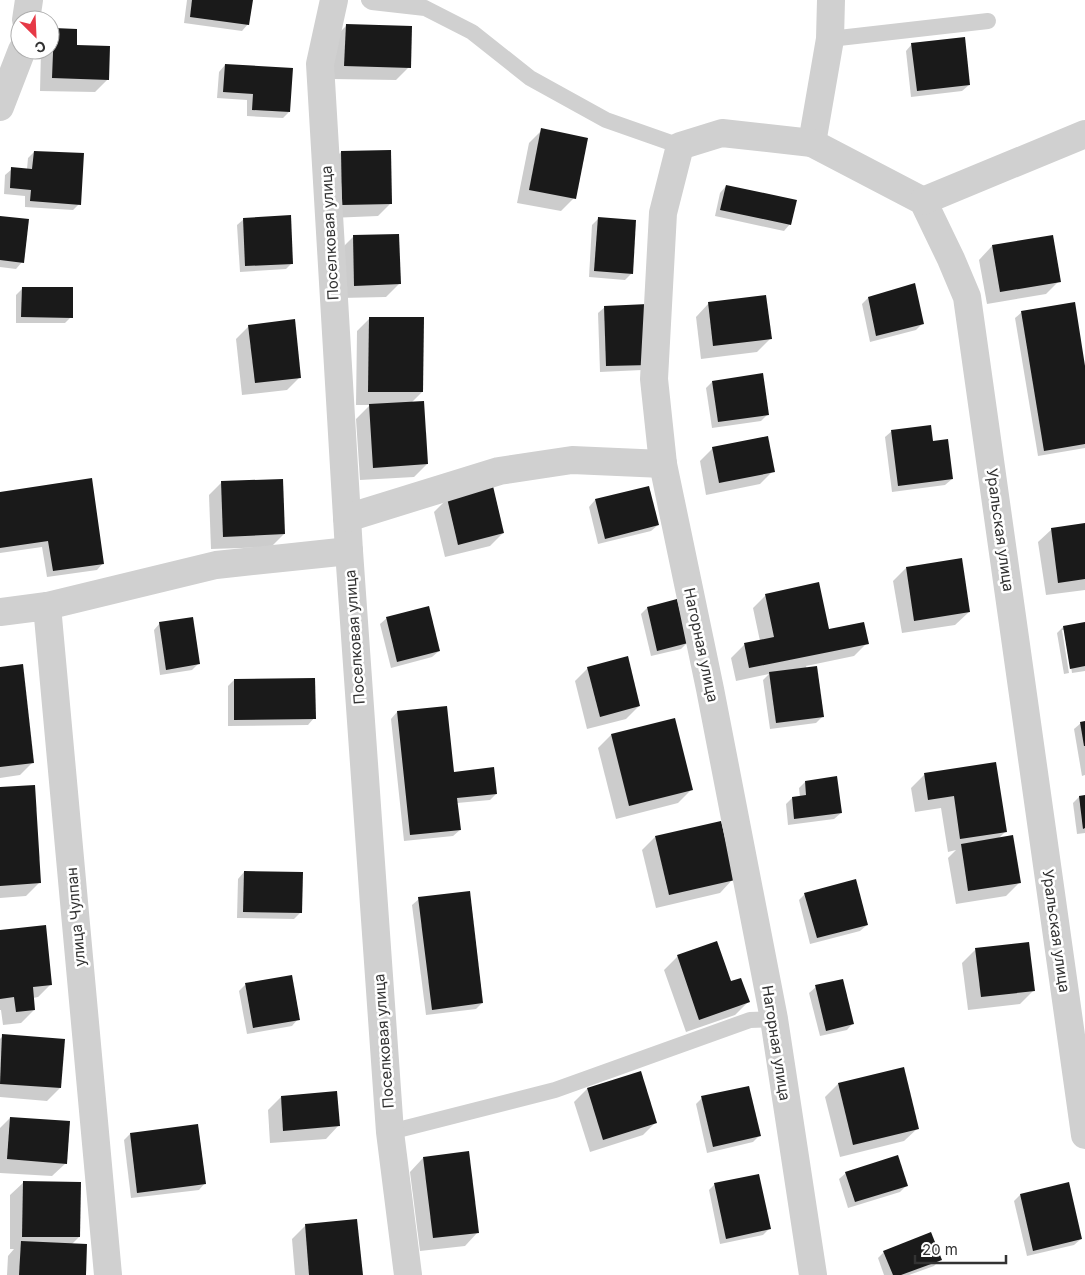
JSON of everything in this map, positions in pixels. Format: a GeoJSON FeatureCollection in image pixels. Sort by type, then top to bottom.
{"type":"FeatureCollection","features":[{"type":"Feature","properties":{"kind":"street","name":"Поселковая улица"},"geometry":{"type":"LineString","coordinates":[[334,0],[320,64],[348,551],[390,1132],[408,1275]]}},
{"type":"Feature","properties":{"kind":"street"},"geometry":{"type":"LineString","coordinates":[[812,143],[830,39],[831,0]]}},
{"type":"Feature","properties":{"kind":"street"},"geometry":{"type":"LineString","coordinates":[[0,107],[18,60]]}},
{"type":"Feature","properties":{"kind":"street"},"geometry":{"type":"LineString","coordinates":[[680,146],[722,133],[812,143],[923,201],[1085,134]]}},
{"type":"Feature","properties":{"kind":"street","name":"Нагорная улица"},"geometry":{"type":"LineString","coordinates":[[680,146],[663,213],[654,379],[663,464],[710,689],[774,1019],[813,1275]]}},
{"type":"Feature","properties":{"kind":"street","name":"Уральская улица"},"geometry":{"type":"LineString","coordinates":[[923,201],[967,297],[1085,1135]]}},
{"type":"Feature","properties":{"kind":"street"},"geometry":{"type":"LineString","coordinates":[[347,518],[499,472],[572,460],[663,464]]}},
{"type":"Feature","properties":{"kind":"street"},"geometry":{"type":"LineString","coordinates":[[0,612],[48,606],[216,565],[348,551]]}},
{"type":"Feature","properties":{"kind":"street","name":"улица Чулпан"},"geometry":{"type":"LineString","coordinates":[[48,606],[108,1275]]}},
{"type":"Feature","properties":{"kind":"lane"},"geometry":{"type":"LineString","coordinates":[[369,0],[372,2],[425,8],[472,32],[530,78],[606,120],[680,146]]}},
{"type":"Feature","properties":{"kind":"lane"},"geometry":{"type":"LineString","coordinates":[[830,39],[988,21]]}},
{"type":"Feature","properties":{"kind":"lane"},"geometry":{"type":"LineString","coordinates":[[390,1132],[555,1090],[750,1020],[774,1019]]}},
{"type":"Feature","properties":{"kind":"building"},"geometry":{"type":"Polygon","coordinates":[[[192,0],[253,0],[249,25],[190,17],[192,0]]]}},
{"type":"Feature","properties":{"kind":"building"},"geometry":{"type":"Polygon","coordinates":[[[346,24],[412,26],[411,68],[344,66],[346,24]]]}},
{"type":"Feature","properties":{"kind":"building"},"geometry":{"type":"Polygon","coordinates":[[[60,28],[77,29],[77,45],[110,46],[109,80],[52,78],[53,60],[60,60],[60,28]]]}},
{"type":"Feature","properties":{"kind":"building"},"geometry":{"type":"Polygon","coordinates":[[[965,37],[970,85],[917,91],[911,43],[965,37]]]}},
{"type":"Feature","properties":{"kind":"building"},"geometry":{"type":"Polygon","coordinates":[[[225,64],[293,68],[290,112],[252,110],[253,94],[223,92],[225,64]]]}},
{"type":"Feature","properties":{"kind":"building"},"geometry":{"type":"Polygon","coordinates":[[[541,128],[588,138],[576,199],[529,190],[541,128]]]}},
{"type":"Feature","properties":{"kind":"building"},"geometry":{"type":"Polygon","coordinates":[[[391,150],[392,204],[342,205],[341,151],[391,150]]]}},
{"type":"Feature","properties":{"kind":"building"},"geometry":{"type":"Polygon","coordinates":[[[34,151],[84,153],[81,205],[30,201],[31,190],[10,188],[11,167],[32,169],[34,151]]]}},
{"type":"Feature","properties":{"kind":"building"},"geometry":{"type":"Polygon","coordinates":[[[726,185],[797,200],[791,225],[720,210],[726,185]]]}},
{"type":"Feature","properties":{"kind":"building"},"geometry":{"type":"Polygon","coordinates":[[[291,215],[293,264],[245,266],[243,218],[291,215]]]}},
{"type":"Feature","properties":{"kind":"building"},"geometry":{"type":"Polygon","coordinates":[[[0,216],[29,219],[24,263],[0,260],[0,216]]]}},
{"type":"Feature","properties":{"kind":"building"},"geometry":{"type":"Polygon","coordinates":[[[598,217],[636,220],[633,274],[594,271],[598,217]]]}},
{"type":"Feature","properties":{"kind":"building"},"geometry":{"type":"Polygon","coordinates":[[[399,234],[401,284],[354,286],[353,235],[399,234]]]}},
{"type":"Feature","properties":{"kind":"building"},"geometry":{"type":"Polygon","coordinates":[[[1053,235],[1061,282],[1000,292],[992,245],[1053,235]]]}},
{"type":"Feature","properties":{"kind":"building"},"geometry":{"type":"Polygon","coordinates":[[[915,283],[924,324],[876,336],[868,297],[915,283]]]}},
{"type":"Feature","properties":{"kind":"building"},"geometry":{"type":"Polygon","coordinates":[[[22,287],[73,287],[73,318],[21,317],[22,287]]]}},
{"type":"Feature","properties":{"kind":"building"},"geometry":{"type":"Polygon","coordinates":[[[766,295],[772,339],[713,346],[708,302],[766,295]]]}},
{"type":"Feature","properties":{"kind":"building"},"geometry":{"type":"Polygon","coordinates":[[[1075,302],[1085,366],[1085,444],[1044,451],[1021,311],[1075,302]]]}},
{"type":"Feature","properties":{"kind":"building"},"geometry":{"type":"Polygon","coordinates":[[[648,304],[650,365],[606,366],[604,306],[648,304]]]}},
{"type":"Feature","properties":{"kind":"building"},"geometry":{"type":"Polygon","coordinates":[[[369,317],[424,317],[423,392],[368,392],[369,317]]]}},
{"type":"Feature","properties":{"kind":"building"},"geometry":{"type":"Polygon","coordinates":[[[295,319],[301,378],[255,383],[248,325],[295,319]]]}},
{"type":"Feature","properties":{"kind":"building"},"geometry":{"type":"Polygon","coordinates":[[[763,373],[769,415],[718,422],[712,381],[763,373]]]}},
{"type":"Feature","properties":{"kind":"building"},"geometry":{"type":"Polygon","coordinates":[[[424,401],[428,464],[373,468],[369,404],[424,401]]]}},
{"type":"Feature","properties":{"kind":"building"},"geometry":{"type":"Polygon","coordinates":[[[931,425],[933,441],[948,439],[953,479],[898,486],[891,430],[931,425]]]}},
{"type":"Feature","properties":{"kind":"building"},"geometry":{"type":"Polygon","coordinates":[[[768,436],[775,472],[719,483],[712,447],[768,436]]]}},
{"type":"Feature","properties":{"kind":"building"},"geometry":{"type":"Polygon","coordinates":[[[92,478],[104,564],[53,571],[48,541],[0,548],[0,492],[92,478]]]}},
{"type":"Feature","properties":{"kind":"building"},"geometry":{"type":"Polygon","coordinates":[[[283,479],[285,534],[223,537],[221,481],[283,479]]]}},
{"type":"Feature","properties":{"kind":"building"},"geometry":{"type":"Polygon","coordinates":[[[493,486],[504,533],[458,545],[447,498],[493,486]]]}},
{"type":"Feature","properties":{"kind":"building"},"geometry":{"type":"Polygon","coordinates":[[[649,486],[659,525],[605,539],[595,499],[649,486]]]}},
{"type":"Feature","properties":{"kind":"building"},"geometry":{"type":"Polygon","coordinates":[[[1085,523],[1085,579],[1058,583],[1051,528],[1085,523]]]}},
{"type":"Feature","properties":{"kind":"building"},"geometry":{"type":"Polygon","coordinates":[[[962,558],[970,612],[914,621],[906,567],[962,558]]]}},
{"type":"Feature","properties":{"kind":"building"},"geometry":{"type":"Polygon","coordinates":[[[819,582],[829,629],[864,622],[869,644],[749,668],[744,643],[774,637],[765,594],[819,582]]]}},
{"type":"Feature","properties":{"kind":"building"},"geometry":{"type":"Polygon","coordinates":[[[677,599],[688,643],[657,651],[647,607],[677,599]]]}},
{"type":"Feature","properties":{"kind":"building"},"geometry":{"type":"Polygon","coordinates":[[[429,606],[440,651],[397,662],[386,617],[429,606]]]}},
{"type":"Feature","properties":{"kind":"building"},"geometry":{"type":"Polygon","coordinates":[[[193,617],[200,664],[166,670],[159,622],[193,617]]]}},
{"type":"Feature","properties":{"kind":"building"},"geometry":{"type":"Polygon","coordinates":[[[1085,622],[1085,666],[1070,669],[1063,626],[1085,622]]]}},
{"type":"Feature","properties":{"kind":"building"},"geometry":{"type":"Polygon","coordinates":[[[628,656],[640,706],[600,717],[587,667],[628,656]]]}},
{"type":"Feature","properties":{"kind":"building"},"geometry":{"type":"Polygon","coordinates":[[[23,664],[34,763],[0,767],[0,667],[23,664]]]}},
{"type":"Feature","properties":{"kind":"building"},"geometry":{"type":"Polygon","coordinates":[[[817,666],[824,717],[776,723],[769,672],[817,666]]]}},
{"type":"Feature","properties":{"kind":"building"},"geometry":{"type":"Polygon","coordinates":[[[315,678],[316,719],[234,720],[234,679],[315,678]]]}},
{"type":"Feature","properties":{"kind":"building"},"geometry":{"type":"Polygon","coordinates":[[[447,706],[454,772],[494,767],[497,794],[457,798],[461,830],[410,835],[397,711],[447,706]]]}},
{"type":"Feature","properties":{"kind":"building"},"geometry":{"type":"Polygon","coordinates":[[[675,718],[693,790],[629,806],[611,734],[675,718]]]}},
{"type":"Feature","properties":{"kind":"building"},"geometry":{"type":"Polygon","coordinates":[[[1085,721],[1085,746],[1084,746],[1080,722],[1085,721]]]}},
{"type":"Feature","properties":{"kind":"building"},"geometry":{"type":"Polygon","coordinates":[[[996,762],[1007,832],[960,839],[954,796],[928,800],[924,773],[996,762]]]}},
{"type":"Feature","properties":{"kind":"building"},"geometry":{"type":"Polygon","coordinates":[[[837,776],[842,813],[794,819],[792,797],[806,795],[805,781],[837,776]]]}},
{"type":"Feature","properties":{"kind":"building"},"geometry":{"type":"Polygon","coordinates":[[[35,785],[41,883],[0,886],[0,787],[35,785]]]}},
{"type":"Feature","properties":{"kind":"building"},"geometry":{"type":"Polygon","coordinates":[[[1085,795],[1085,828],[1083,829],[1079,796],[1085,795]]]}},
{"type":"Feature","properties":{"kind":"building"},"geometry":{"type":"Polygon","coordinates":[[[721,821],[735,880],[669,895],[655,836],[721,821]]]}},
{"type":"Feature","properties":{"kind":"building"},"geometry":{"type":"Polygon","coordinates":[[[1013,835],[1021,883],[968,891],[961,844],[1013,835]]]}},
{"type":"Feature","properties":{"kind":"building"},"geometry":{"type":"Polygon","coordinates":[[[244,871],[303,872],[302,913],[243,912],[244,871]]]}},
{"type":"Feature","properties":{"kind":"building"},"geometry":{"type":"Polygon","coordinates":[[[856,879],[868,925],[817,938],[804,893],[856,879]]]}},
{"type":"Feature","properties":{"kind":"building"},"geometry":{"type":"Polygon","coordinates":[[[470,891],[483,1003],[432,1010],[418,897],[470,891]]]}},
{"type":"Feature","properties":{"kind":"building"},"geometry":{"type":"Polygon","coordinates":[[[46,925],[52,985],[33,987],[35,1010],[16,1012],[14,997],[0,999],[0,930],[46,925]]]}},
{"type":"Feature","properties":{"kind":"building"},"geometry":{"type":"Polygon","coordinates":[[[717,941],[731,981],[741,978],[750,1002],[699,1020],[677,955],[717,941]]]}},
{"type":"Feature","properties":{"kind":"building"},"geometry":{"type":"Polygon","coordinates":[[[1029,942],[1035,991],[981,997],[975,948],[1029,942]]]}},
{"type":"Feature","properties":{"kind":"building"},"geometry":{"type":"Polygon","coordinates":[[[292,975],[300,1020],[253,1028],[245,983],[292,975]]]}},
{"type":"Feature","properties":{"kind":"building"},"geometry":{"type":"Polygon","coordinates":[[[843,979],[854,1024],[826,1031],[815,985],[843,979]]]}},
{"type":"Feature","properties":{"kind":"building"},"geometry":{"type":"Polygon","coordinates":[[[2,1034],[65,1039],[61,1088],[0,1084],[2,1034]]]}},
{"type":"Feature","properties":{"kind":"building"},"geometry":{"type":"Polygon","coordinates":[[[904,1067],[919,1129],[853,1145],[838,1083],[904,1067]]]}},
{"type":"Feature","properties":{"kind":"building"},"geometry":{"type":"Polygon","coordinates":[[[641,1071],[657,1123],[603,1140],[587,1088],[641,1071]]]}},
{"type":"Feature","properties":{"kind":"building"},"geometry":{"type":"Polygon","coordinates":[[[749,1086],[761,1136],[713,1147],[701,1096],[749,1086]]]}},
{"type":"Feature","properties":{"kind":"building"},"geometry":{"type":"Polygon","coordinates":[[[337,1091],[340,1126],[283,1131],[281,1096],[337,1091]]]}},
{"type":"Feature","properties":{"kind":"building"},"geometry":{"type":"Polygon","coordinates":[[[10,1117],[70,1121],[67,1164],[7,1159],[10,1117]]]}},
{"type":"Feature","properties":{"kind":"building"},"geometry":{"type":"Polygon","coordinates":[[[198,1124],[206,1184],[137,1193],[130,1133],[198,1124]]]}},
{"type":"Feature","properties":{"kind":"building"},"geometry":{"type":"Polygon","coordinates":[[[469,1151],[479,1233],[433,1238],[423,1157],[469,1151]]]}},
{"type":"Feature","properties":{"kind":"building"},"geometry":{"type":"Polygon","coordinates":[[[898,1155],[908,1186],[855,1202],[845,1172],[898,1155]]]}},
{"type":"Feature","properties":{"kind":"building"},"geometry":{"type":"Polygon","coordinates":[[[759,1174],[771,1229],[726,1239],[714,1183],[759,1174]]]}},
{"type":"Feature","properties":{"kind":"building"},"geometry":{"type":"Polygon","coordinates":[[[23,1181],[81,1182],[80,1237],[22,1237],[23,1181]]]}},
{"type":"Feature","properties":{"kind":"building"},"geometry":{"type":"Polygon","coordinates":[[[1069,1182],[1082,1239],[1033,1251],[1020,1194],[1069,1182]]]}},
{"type":"Feature","properties":{"kind":"building"},"geometry":{"type":"Polygon","coordinates":[[[357,1219],[363,1275],[309,1275],[305,1224],[357,1219]]]}},
{"type":"Feature","properties":{"kind":"building"},"geometry":{"type":"Polygon","coordinates":[[[931,1232],[942,1260],[901,1275],[893,1275],[883,1251],[931,1232]]]}},
{"type":"Feature","properties":{"kind":"building"},"geometry":{"type":"Polygon","coordinates":[[[21,1241],[87,1244],[86,1275],[19,1275],[21,1241]]]}}]}
